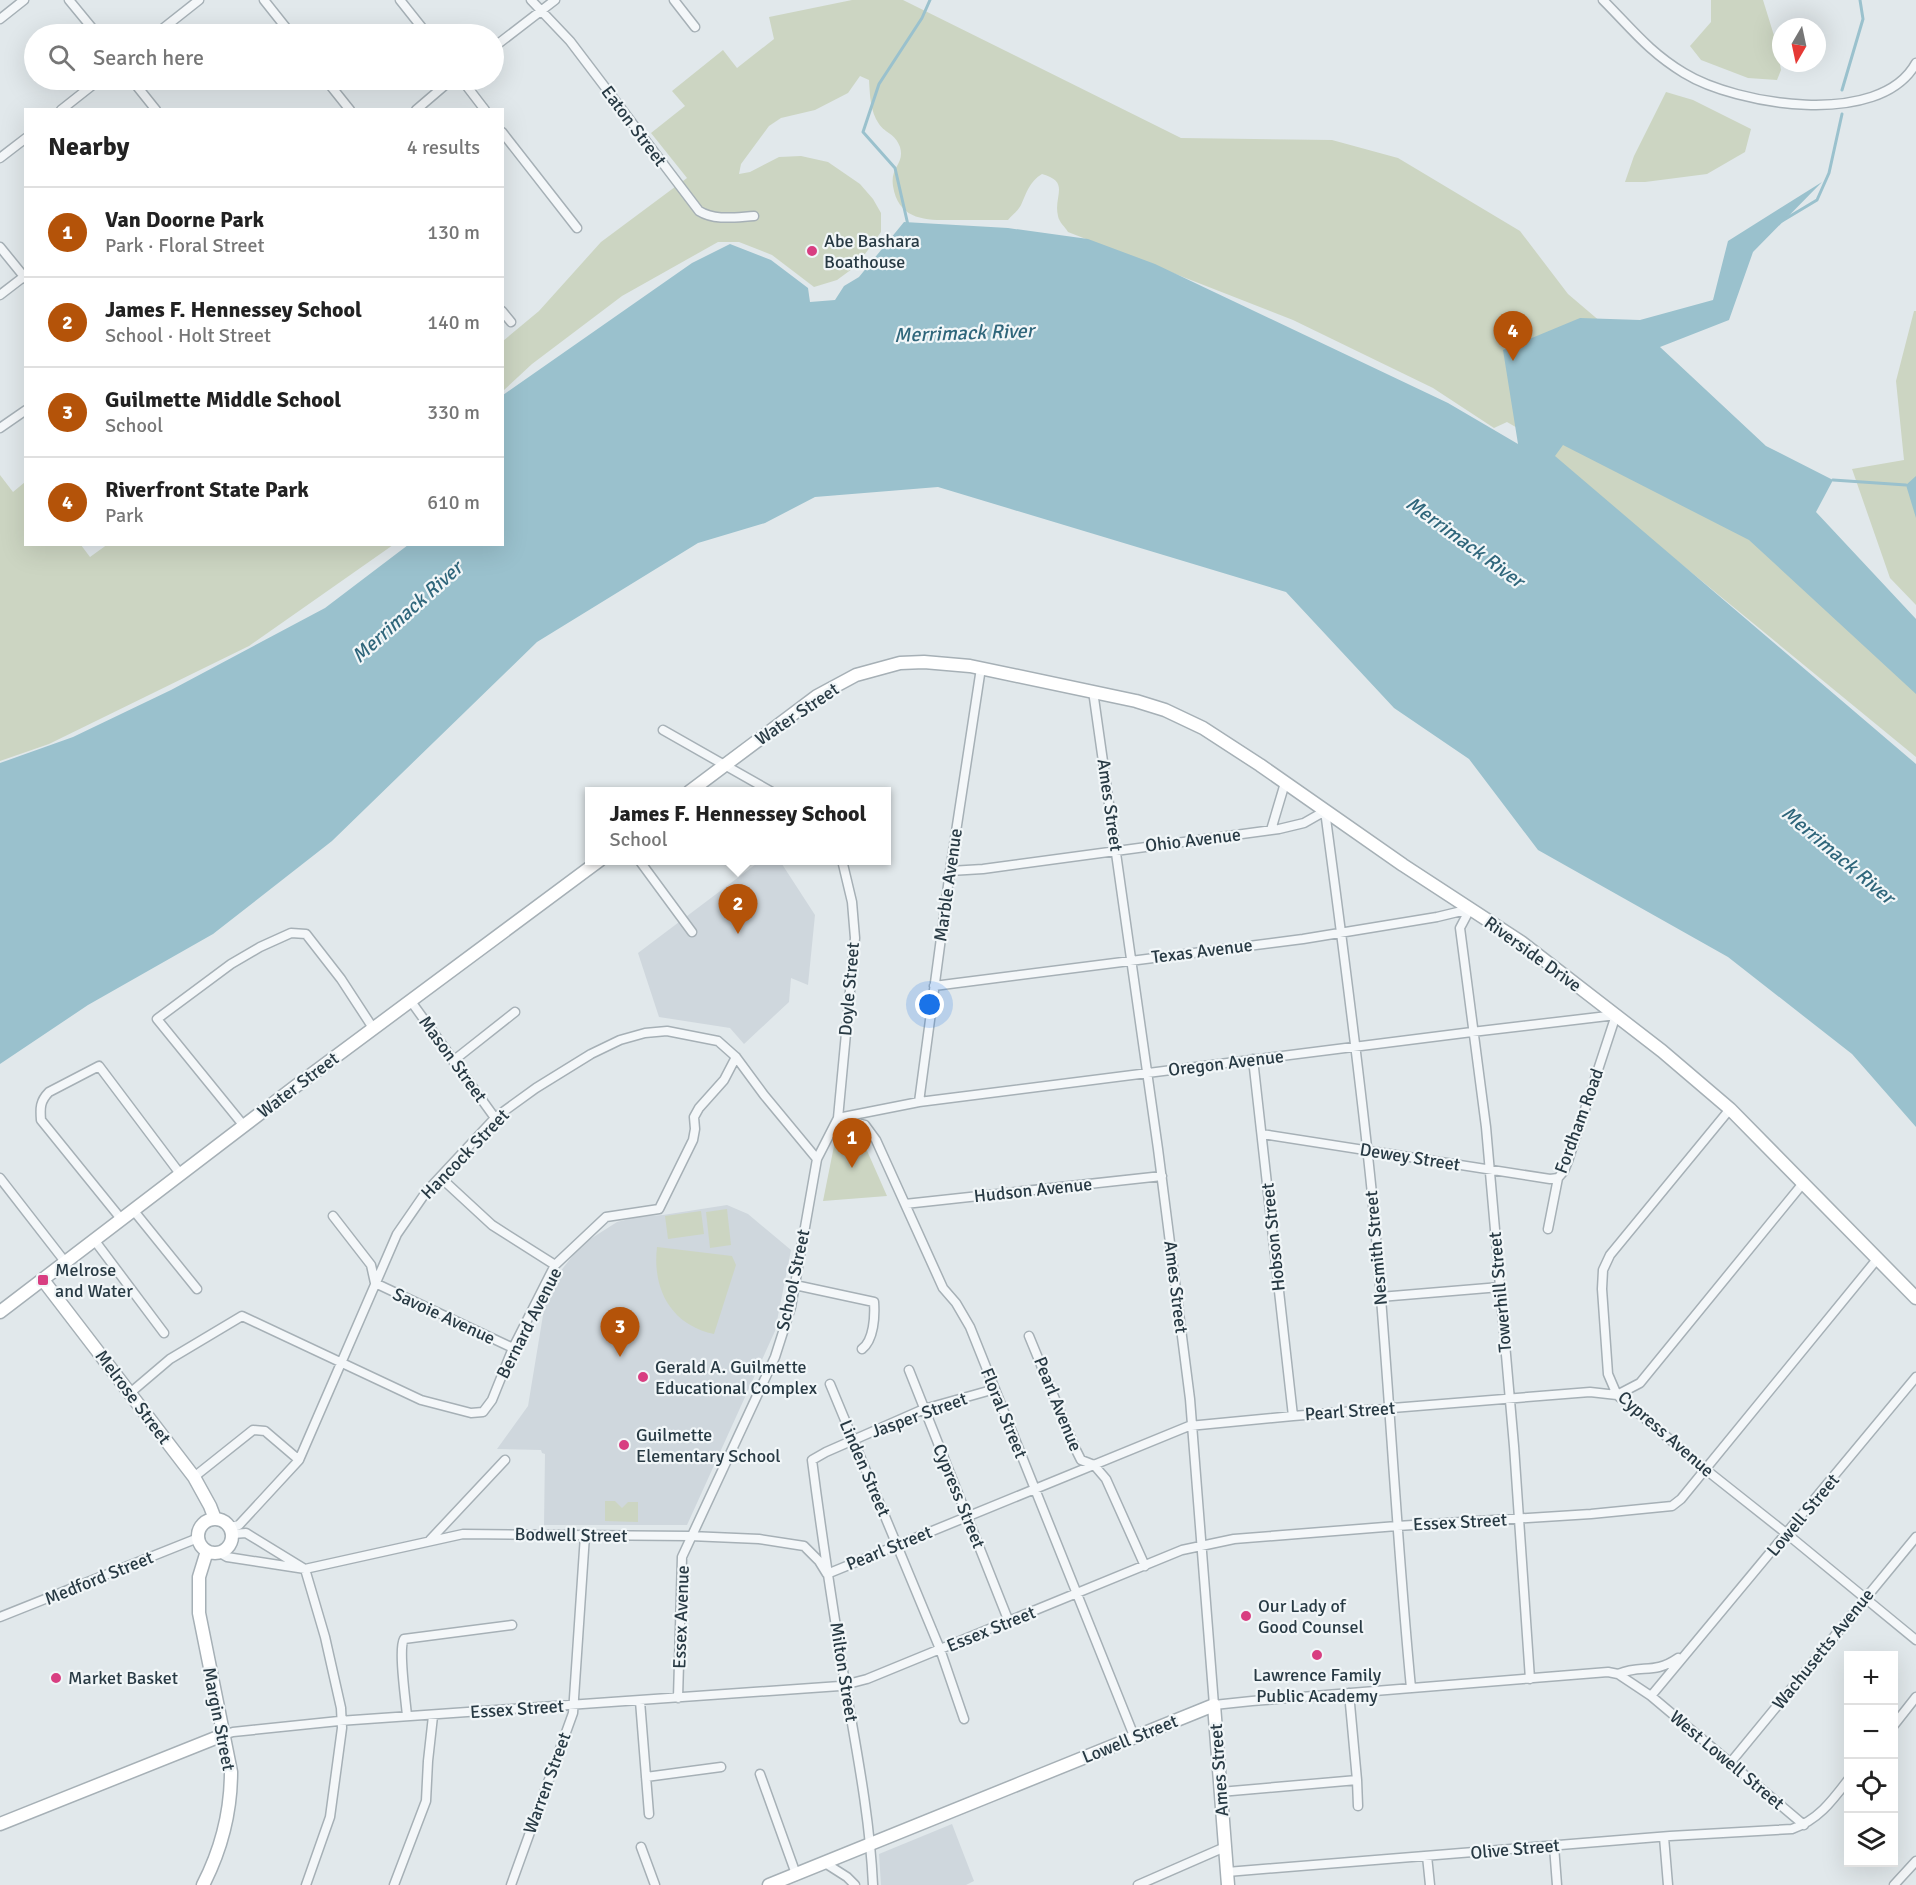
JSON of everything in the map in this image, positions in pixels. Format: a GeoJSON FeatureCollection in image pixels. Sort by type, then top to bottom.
{"type":"FeatureCollection","features":[{"type":"Feature","properties":{"kind":"main road","name":"Water Street"},"geometry":{"type":"LineString","coordinates":[[696,787],[817,696],[856,675],[900,663],[924,662],[981,668],[1093,691]]}},
{"type":"Feature","properties":{"kind":"main road","name":"Riverside Drive"},"geometry":{"type":"LineString","coordinates":[[1093,691],[1165,710],[1203,728],[1521,942],[1616,1015],[1730,1109],[1916,1298]]}},
{"type":"Feature","properties":{"kind":"main road","name":"Water Street"},"geometry":{"type":"LineString","coordinates":[[0,1312],[410,1000],[595,865]]}},
{"type":"Feature","properties":{"kind":"main road","name":"Melrose Street"},"geometry":{"type":"LineString","coordinates":[[43,1280],[194,1477],[210,1506],[214,1519]]}},
{"type":"Feature","properties":{"kind":"main road"},"geometry":{"type":"LineString","coordinates":[[214,1519],[225,1522],[232,1530],[231,1545],[220,1553],[207,1551],[198,1538],[198,1532],[204,1523],[214,1519]]}},
{"type":"Feature","properties":{"kind":"main road","name":"Margin Street"},"geometry":{"type":"LineString","coordinates":[[203,1885],[221,1840],[231,1795],[231,1772],[199,1613],[199,1577],[207,1551]]}},
{"type":"Feature","properties":{"kind":"main road","name":"Lowell Street"},"geometry":{"type":"LineString","coordinates":[[769,1885],[1214,1705]]}},
{"type":"Feature","properties":{"kind":"main road","name":"Ames Street"},"geometry":{"type":"LineString","coordinates":[[1214,1705],[1227,1879]]}},
{"type":"Feature","properties":{"kind":"main road","name":"Essex Street"},"geometry":{"type":"LineString","coordinates":[[0,1824],[223,1735]]}},
{"type":"Feature","properties":{"kind":"street"},"geometry":{"type":"LineString","coordinates":[[0,19],[24,0]]}},
{"type":"Feature","properties":{"kind":"street"},"geometry":{"type":"LineString","coordinates":[[69,0],[89,24]]}},
{"type":"Feature","properties":{"kind":"street"},"geometry":{"type":"LineString","coordinates":[[169,24],[199,0]]}},
{"type":"Feature","properties":{"kind":"street"},"geometry":{"type":"LineString","coordinates":[[264,0],[283,24]]}},
{"type":"Feature","properties":{"kind":"street"},"geometry":{"type":"LineString","coordinates":[[400,0],[419,24]]}},
{"type":"Feature","properties":{"kind":"street","name":"Eaton Street"},"geometry":{"type":"LineString","coordinates":[[531,0],[570,41],[699,211],[715,217],[754,216]]}},
{"type":"Feature","properties":{"kind":"street"},"geometry":{"type":"LineString","coordinates":[[504,39],[555,0]]}},
{"type":"Feature","properties":{"kind":"street"},"geometry":{"type":"LineString","coordinates":[[674,0],[695,27]]}},
{"type":"Feature","properties":{"kind":"street"},"geometry":{"type":"LineString","coordinates":[[1603,0],[1641,42],[1664,61],[1686,75],[1726,93],[1757,100],[1784,104],[1857,102],[1877,95],[1897,83],[1913,69],[1916,63]]}},
{"type":"Feature","properties":{"kind":"street"},"geometry":{"type":"LineString","coordinates":[[64,108],[86,90]]}},
{"type":"Feature","properties":{"kind":"street"},"geometry":{"type":"LineString","coordinates":[[140,90],[154,108]]}},
{"type":"Feature","properties":{"kind":"street"},"geometry":{"type":"LineString","coordinates":[[334,90],[348,108]]}},
{"type":"Feature","properties":{"kind":"street"},"geometry":{"type":"LineString","coordinates":[[418,108],[439,90]]}},
{"type":"Feature","properties":{"kind":"street"},"geometry":{"type":"LineString","coordinates":[[470,90],[483,108]]}},
{"type":"Feature","properties":{"kind":"street"},"geometry":{"type":"LineString","coordinates":[[504,135],[577,228]]}},
{"type":"Feature","properties":{"kind":"street"},"geometry":{"type":"LineString","coordinates":[[0,158],[24,140]]}},
{"type":"Feature","properties":{"kind":"street"},"geometry":{"type":"LineString","coordinates":[[0,247],[24,276]]}},
{"type":"Feature","properties":{"kind":"street"},"geometry":{"type":"LineString","coordinates":[[0,295],[24,278]]}},
{"type":"Feature","properties":{"kind":"street"},"geometry":{"type":"LineString","coordinates":[[504,313],[511,322]]}},
{"type":"Feature","properties":{"kind":"street"},"geometry":{"type":"LineString","coordinates":[[0,428],[24,411]]}},
{"type":"Feature","properties":{"kind":"street","name":"Marble Avenue"},"geometry":{"type":"LineString","coordinates":[[919,1102],[950,871],[981,668]]}},
{"type":"Feature","properties":{"kind":"street","name":"Ames Street"},"geometry":{"type":"LineString","coordinates":[[1093,691],[1148,1072],[1192,1426],[1214,1705]]}},
{"type":"Feature","properties":{"kind":"street"},"geometry":{"type":"LineString","coordinates":[[663,730],[763,787]]}},
{"type":"Feature","properties":{"kind":"street"},"geometry":{"type":"LineString","coordinates":[[1271,830],[1285,783]]}},
{"type":"Feature","properties":{"kind":"street","name":"Ohio Avenue"},"geometry":{"type":"LineString","coordinates":[[950,871],[983,869],[1117,849],[1271,830],[1304,823],[1325,811]]}},
{"type":"Feature","properties":{"kind":"street","name":"Nesmith Street"},"geometry":{"type":"LineString","coordinates":[[1325,811],[1367,1150],[1411,1688]]}},
{"type":"Feature","properties":{"kind":"street"},"geometry":{"type":"LineString","coordinates":[[642,865],[692,932]]}},
{"type":"Feature","properties":{"kind":"street","name":"Doyle Street"},"geometry":{"type":"LineString","coordinates":[[838,1118],[855,938],[852,902],[843,865]]}},
{"type":"Feature","properties":{"kind":"street","name":"Texas Avenue"},"geometry":{"type":"LineString","coordinates":[[934,986],[1341,933],[1437,917],[1470,909]]}},
{"type":"Feature","properties":{"kind":"street","name":"Towerhill Street"},"geometry":{"type":"LineString","coordinates":[[1470,909],[1460,928],[1485,1127],[1500,1287],[1530,1679]]}},
{"type":"Feature","properties":{"kind":"street"},"geometry":{"type":"LineString","coordinates":[[244,1126],[158,1019],[231,964],[291,933],[306,934],[341,979],[373,1028]]}},
{"type":"Feature","properties":{"kind":"street","name":"Mason Street"},"geometry":{"type":"LineString","coordinates":[[410,1000],[495,1118]]}},
{"type":"Feature","properties":{"kind":"street"},"geometry":{"type":"LineString","coordinates":[[453,1061],[515,1012]]}},
{"type":"Feature","properties":{"kind":"street","name":"Oregon Avenue"},"geometry":{"type":"LineString","coordinates":[[838,1118],[919,1102],[1616,1015]]}},
{"type":"Feature","properties":{"kind":"street","name":"Fordham Road"},"geometry":{"type":"LineString","coordinates":[[1548,1229],[1558,1178],[1568,1161],[1616,1015]]}},
{"type":"Feature","properties":{"kind":"street","name":"Hancock Street"},"geometry":{"type":"LineString","coordinates":[[232,1530],[299,1460],[397,1234],[426,1192],[495,1118],[536,1088],[591,1054],[620,1040],[645,1033],[667,1031],[718,1041],[736,1056],[764,1095],[817,1159]]}},
{"type":"Feature","properties":{"kind":"street","name":"Bernard Avenue"},"geometry":{"type":"LineString","coordinates":[[341,1363],[421,1400],[450,1409],[483,1412],[492,1400],[513,1348],[555,1265],[606,1217],[659,1209],[693,1140],[696,1129],[694,1117],[724,1080],[736,1056]]}},
{"type":"Feature","properties":{"kind":"street","name":"Hobson Street"},"geometry":{"type":"LineString","coordinates":[[1253,1059],[1293,1416]]}},
{"type":"Feature","properties":{"kind":"street"},"geometry":{"type":"LineString","coordinates":[[122,1220],[41,1120],[40,1106],[43,1098],[49,1092],[99,1066],[181,1175]]}},
{"type":"Feature","properties":{"kind":"street","name":"Cypress Avenue"},"geometry":{"type":"LineString","coordinates":[[1730,1109],[1621,1241],[1610,1255],[1603,1270],[1602,1289],[1608,1374],[1617,1395],[1916,1640]]}},
{"type":"Feature","properties":{"kind":"street","name":"School Street"},"geometry":{"type":"LineString","coordinates":[[690,1536],[775,1357],[791,1307],[817,1159],[838,1118]]}},
{"type":"Feature","properties":{"kind":"street","name":"Floral Street"},"geometry":{"type":"LineString","coordinates":[[838,1118],[865,1125],[876,1140],[943,1288],[956,1303],[970,1327],[1134,1736]]}},
{"type":"Feature","properties":{"kind":"street","name":"Dewey Street"},"geometry":{"type":"LineString","coordinates":[[1262,1134],[1550,1179],[1558,1178]]}},
{"type":"Feature","properties":{"kind":"street","name":"Hudson Avenue"},"geometry":{"type":"LineString","coordinates":[[905,1204],[1162,1176]]}},
{"type":"Feature","properties":{"kind":"street"},"geometry":{"type":"LineString","coordinates":[[440,1177],[492,1225],[555,1265]]}},
{"type":"Feature","properties":{"kind":"street"},"geometry":{"type":"LineString","coordinates":[[0,1178],[66,1263]]}},
{"type":"Feature","properties":{"kind":"street"},"geometry":{"type":"LineString","coordinates":[[1617,1395],[1640,1383],[1804,1182]]}},
{"type":"Feature","properties":{"kind":"street"},"geometry":{"type":"LineString","coordinates":[[134,1211],[196,1289]]}},
{"type":"Feature","properties":{"kind":"street"},"geometry":{"type":"LineString","coordinates":[[333,1216],[371,1265],[375,1283]]}},
{"type":"Feature","properties":{"kind":"street"},"geometry":{"type":"LineString","coordinates":[[94,1241],[165,1333]]}},
{"type":"Feature","properties":{"kind":"street","name":"Essex Street"},"geometry":{"type":"LineString","coordinates":[[223,1735],[233,1732],[342,1721],[803,1690],[846,1685],[867,1679],[1077,1595],[1182,1550],[1203,1545],[1234,1539],[1659,1509],[1672,1506],[1681,1499],[1878,1258]]}},
{"type":"Feature","properties":{"kind":"street","name":"Savoie Avenue"},"geometry":{"type":"LineString","coordinates":[[375,1283],[513,1348]]}},
{"type":"Feature","properties":{"kind":"street"},"geometry":{"type":"LineString","coordinates":[[795,1285],[874,1302],[875,1312],[870,1338],[868,1344],[862,1348]]}},
{"type":"Feature","properties":{"kind":"street"},"geometry":{"type":"LineString","coordinates":[[1380,1297],[1500,1287]]}},
{"type":"Feature","properties":{"kind":"street"},"geometry":{"type":"LineString","coordinates":[[130,1393],[170,1359],[242,1316],[341,1363]]}},
{"type":"Feature","properties":{"kind":"street","name":"Pearl Avenue"},"geometry":{"type":"LineString","coordinates":[[1029,1336],[1081,1460],[1094,1465],[1106,1479],[1145,1566]]}},
{"type":"Feature","properties":{"kind":"street","name":"Cypress Street"},"geometry":{"type":"LineString","coordinates":[[909,1371],[1009,1622]]}},
{"type":"Feature","properties":{"kind":"street","name":"Lowell Street"},"geometry":{"type":"LineString","coordinates":[[1651,1696],[1916,1377]]}},
{"type":"Feature","properties":{"kind":"street","name":"Linden Street"},"geometry":{"type":"LineString","coordinates":[[830,1384],[940,1649],[964,1719]]}},
{"type":"Feature","properties":{"kind":"street","name":"Jasper Street"},"geometry":{"type":"LineString","coordinates":[[813,1459],[924,1409],[995,1389]]}},
{"type":"Feature","properties":{"kind":"street","name":"Pearl Street"},"geometry":{"type":"LineString","coordinates":[[827,1574],[1192,1426],[1590,1392],[1617,1395]]}},
{"type":"Feature","properties":{"kind":"street"},"geometry":{"type":"LineString","coordinates":[[194,1477],[253,1430],[266,1431],[299,1460]]}},
{"type":"Feature","properties":{"kind":"street","name":"Milton Street"},"geometry":{"type":"LineString","coordinates":[[813,1459],[827,1574],[870,1845],[873,1885]]}},
{"type":"Feature","properties":{"kind":"street"},"geometry":{"type":"LineString","coordinates":[[430,1540],[505,1460]]}},
{"type":"Feature","properties":{"kind":"street"},"geometry":{"type":"LineString","coordinates":[[232,1530],[246,1533],[305,1569],[326,1637],[341,1708],[342,1721],[330,1817],[306,1885]]}},
{"type":"Feature","properties":{"kind":"street","name":"Bodwell Street"},"geometry":{"type":"LineString","coordinates":[[220,1553],[226,1557],[305,1569],[463,1534],[690,1536],[759,1539],[804,1546],[819,1561],[827,1574]]}},
{"type":"Feature","properties":{"kind":"street","name":"Warren Street"},"geometry":{"type":"LineString","coordinates":[[511,1885],[573,1713],[585,1535]]}},
{"type":"Feature","properties":{"kind":"street","name":"Essex Avenue"},"geometry":{"type":"LineString","coordinates":[[678,1698],[682,1557],[690,1536]]}},
{"type":"Feature","properties":{"kind":"street","name":"Wachusetts Avenue"},"geometry":{"type":"LineString","coordinates":[[1731,1762],[1916,1537]]}},
{"type":"Feature","properties":{"kind":"street","name":"Medford Street"},"geometry":{"type":"LineString","coordinates":[[0,1617],[198,1538]]}},
{"type":"Feature","properties":{"kind":"street"},"geometry":{"type":"LineString","coordinates":[[407,1716],[402,1657],[404,1639],[512,1625]]}},
{"type":"Feature","properties":{"kind":"street","name":"Lowell Street"},"geometry":{"type":"LineString","coordinates":[[1214,1705],[1608,1672],[1618,1674],[1631,1668],[1658,1669],[1688,1651]]}},
{"type":"Feature","properties":{"kind":"street"},"geometry":{"type":"LineString","coordinates":[[1618,1674],[1651,1696]]}},
{"type":"Feature","properties":{"kind":"street"},"geometry":{"type":"LineString","coordinates":[[1349,1693],[1358,1806]]}},
{"type":"Feature","properties":{"kind":"street","name":"West Lowell Street"},"geometry":{"type":"LineString","coordinates":[[1651,1696],[1804,1825]]}},
{"type":"Feature","properties":{"kind":"street"},"geometry":{"type":"LineString","coordinates":[[1898,1719],[1916,1697]]}},
{"type":"Feature","properties":{"kind":"street"},"geometry":{"type":"LineString","coordinates":[[640,1701],[649,1814]]}},
{"type":"Feature","properties":{"kind":"street"},"geometry":{"type":"LineString","coordinates":[[394,1885],[426,1801],[433,1716]]}},
{"type":"Feature","properties":{"kind":"street"},"geometry":{"type":"LineString","coordinates":[[646,1777],[721,1767]]}},
{"type":"Feature","properties":{"kind":"street"},"geometry":{"type":"LineString","coordinates":[[760,1774],[796,1874]]}},
{"type":"Feature","properties":{"kind":"street"},"geometry":{"type":"LineString","coordinates":[[1220,1792],[1357,1780]]}},
{"type":"Feature","properties":{"kind":"street"},"geometry":{"type":"LineString","coordinates":[[1804,1825],[1823,1811],[1844,1785]]}},
{"type":"Feature","properties":{"kind":"street","name":"Olive Street"},"geometry":{"type":"LineString","coordinates":[[1227,1879],[1427,1856],[1664,1836],[1792,1829],[1804,1825]]}},
{"type":"Feature","properties":{"kind":"street"},"geometry":{"type":"LineString","coordinates":[[1664,1836],[1668,1885]]}},
{"type":"Feature","properties":{"kind":"street"},"geometry":{"type":"LineString","coordinates":[[1554,1846],[1557,1885]]}},
{"type":"Feature","properties":{"kind":"street"},"geometry":{"type":"LineString","coordinates":[[640,1847],[655,1885]]}},
{"type":"Feature","properties":{"kind":"street"},"geometry":{"type":"LineString","coordinates":[[1138,1885],[1225,1848]]}},
{"type":"Feature","properties":{"kind":"street"},"geometry":{"type":"LineString","coordinates":[[1427,1856],[1430,1885]]}},
{"type":"Feature","properties":{"kind":"street"},"geometry":{"type":"LineString","coordinates":[[1894,1885],[1916,1861]]}},
{"type":"Feature","properties":{"kind":"street"},"geometry":{"type":"LineString","coordinates":[[825,1863],[855,1885]]}},
{"type":"Feature","properties":{"kind":"shaded area"},"geometry":{"type":"Polygon","coordinates":[[[755,865],[783,865],[815,915],[808,985],[791,978],[789,1002],[744,1044],[730,1028],[659,1017],[638,953],[755,865]]]}},
{"type":"Feature","properties":{"kind":"shaded area","name":"Gerald A. Guilmette Educational Complex"},"geometry":{"type":"Polygon","coordinates":[[[727,1205],[748,1214],[791,1250],[775,1331],[687,1525],[544,1525],[545,1454],[541,1450],[497,1449],[528,1406],[546,1297],[556,1277],[581,1245],[617,1222],[637,1217],[727,1205]]]}},
{"type":"Feature","properties":{"kind":"shaded area"},"geometry":{"type":"Polygon","coordinates":[[[952,1824],[974,1881],[966,1885],[881,1885],[879,1854],[952,1824]]]}},
{"type":"Feature","properties":{"kind":"green space"},"geometry":{"type":"Polygon","coordinates":[[[852,0],[903,0],[1181,138],[1332,140],[1398,158],[1520,231],[1568,294],[1615,334],[1916,628],[1916,757],[1586,486],[1533,437],[1507,422],[1494,428],[1433,388],[1293,320],[1068,232],[1058,216],[1059,190],[1056,181],[1051,177],[1042,174],[1031,184],[1020,207],[1008,220],[939,220],[918,217],[910,213],[896,198],[893,186],[894,174],[901,158],[900,147],[896,139],[876,119],[871,103],[869,80],[860,76],[848,93],[815,110],[781,118],[769,126],[741,164],[739,174],[750,172],[779,157],[801,156],[828,162],[860,184],[881,213],[881,232],[865,254],[854,262],[852,269],[837,280],[814,287],[772,255],[739,242],[718,242],[622,296],[532,364],[504,390],[504,340],[539,311],[601,242],[687,178],[651,133],[685,106],[672,91],[723,50],[737,68],[774,39],[769,17],[852,0]]]}},
{"type":"Feature","properties":{"kind":"green space"},"geometry":{"type":"Polygon","coordinates":[[[1711,0],[1763,0],[1772,29],[1772,72],[1780,72],[1777,80],[1748,78],[1701,60],[1690,46],[1711,22],[1711,0]]]}},
{"type":"Feature","properties":{"kind":"green space"},"geometry":{"type":"Polygon","coordinates":[[[1666,92],[1693,100],[1751,129],[1745,152],[1707,174],[1645,182],[1625,182],[1634,156],[1666,92]]]}},
{"type":"Feature","properties":{"kind":"green space"},"geometry":{"type":"Polygon","coordinates":[[[1914,311],[1916,311],[1916,605],[1890,578],[1852,469],[1904,460],[1896,381],[1914,311]]]}},
{"type":"Feature","properties":{"kind":"green space"},"geometry":{"type":"Polygon","coordinates":[[[0,475],[13,492],[24,483],[24,546],[82,546],[90,557],[105,546],[392,546],[249,646],[49,744],[0,761],[0,475]]]}},
{"type":"Feature","properties":{"kind":"green space"},"geometry":{"type":"Polygon","coordinates":[[[849,1131],[861,1137],[887,1196],[823,1201],[835,1141],[841,1133],[849,1131]]]}},
{"type":"Feature","properties":{"kind":"green space"},"geometry":{"type":"Polygon","coordinates":[[[727,1209],[731,1245],[710,1248],[706,1212],[727,1209]]]}},
{"type":"Feature","properties":{"kind":"green space"},"geometry":{"type":"Polygon","coordinates":[[[701,1211],[704,1234],[668,1239],[665,1216],[701,1211]]]}},
{"type":"Feature","properties":{"kind":"green space"},"geometry":{"type":"Polygon","coordinates":[[[657,1247],[732,1256],[736,1265],[714,1334],[686,1323],[668,1303],[658,1277],[657,1247]]]}},
{"type":"Feature","properties":{"kind":"green space"},"geometry":{"type":"Polygon","coordinates":[[[605,1501],[615,1501],[622,1508],[628,1502],[638,1502],[638,1522],[605,1521],[605,1501]]]}},
{"type":"Feature","properties":{"kind":"water","name":"Merrimack River"},"geometry":{"type":"Polygon","coordinates":[[[1822,182],[1753,252],[1729,320],[1660,347],[1766,446],[1833,480],[1816,512],[1916,619],[1916,694],[1749,540],[1563,445],[1555,456],[1916,764],[1916,1127],[1852,1054],[1728,957],[1538,850],[1469,759],[1394,708],[1286,592],[938,487],[815,497],[765,523],[698,543],[537,642],[332,841],[213,934],[88,1005],[0,1064],[0,763],[73,737],[171,690],[325,608],[407,546],[504,546],[504,394],[692,263],[730,244],[771,260],[808,288],[810,302],[835,300],[844,286],[859,277],[904,222],[1008,228],[1088,239],[1155,264],[1448,403],[1518,444],[1503,350],[1580,318],[1640,320],[1713,300],[1728,241],[1822,182]]]}},
{"type":"Feature","properties":{"kind":"water"},"geometry":{"type":"Polygon","coordinates":[[[1916,476],[1916,518],[1906,485],[1916,476]]]}},
{"type":"Feature","properties":{"kind":"waterway"},"geometry":{"type":"LineString","coordinates":[[908,225],[895,168],[863,132],[879,84],[922,18],[930,0]]}},
{"type":"Feature","properties":{"kind":"waterway"},"geometry":{"type":"LineString","coordinates":[[1842,90],[1863,19],[1860,0]]}},
{"type":"Feature","properties":{"kind":"waterway"},"geometry":{"type":"LineString","coordinates":[[1782,221],[1817,200],[1829,173],[1842,114]]}},
{"type":"Feature","properties":{"kind":"waterway"},"geometry":{"type":"LineString","coordinates":[[1833,480],[1906,485]]}},
{"type":"Feature","properties":{"kind":"place","name":"Abe Bashara Boathouse"},"geometry":{"type":"Point","coordinates":[812,251]}},
{"type":"Feature","properties":{"kind":"place","name":"Riverfront State Park"},"geometry":{"type":"Point","coordinates":[1513,361]}},
{"type":"Feature","properties":{"kind":"place","name":"James F. Hennessey School"},"geometry":{"type":"Point","coordinates":[738,934]}},
{"type":"Feature","properties":{"kind":"place","name":"Van Doorne Park"},"geometry":{"type":"Point","coordinates":[852,1168]}},
{"type":"Feature","properties":{"kind":"place","name":"Melrose and Water"},"geometry":{"type":"Point","coordinates":[43,1280]}},
{"type":"Feature","properties":{"kind":"place","name":"Guilmette Middle School"},"geometry":{"type":"Point","coordinates":[620,1357]}},
{"type":"Feature","properties":{"kind":"place","name":"Gerald A. Guilmette Educational Complex"},"geometry":{"type":"Point","coordinates":[643,1377]}},
{"type":"Feature","properties":{"kind":"place","name":"Guilmette Elementary School"},"geometry":{"type":"Point","coordinates":[624,1445]}},
{"type":"Feature","properties":{"kind":"place","name":"Our Lady of Good Counsel"},"geometry":{"type":"Point","coordinates":[1246,1616]}},
{"type":"Feature","properties":{"kind":"place","name":"Lawrence Family Public Academy"},"geometry":{"type":"Point","coordinates":[1317,1655]}},
{"type":"Feature","properties":{"kind":"place","name":"Market Basket"},"geometry":{"type":"Point","coordinates":[56,1678]}}]}
